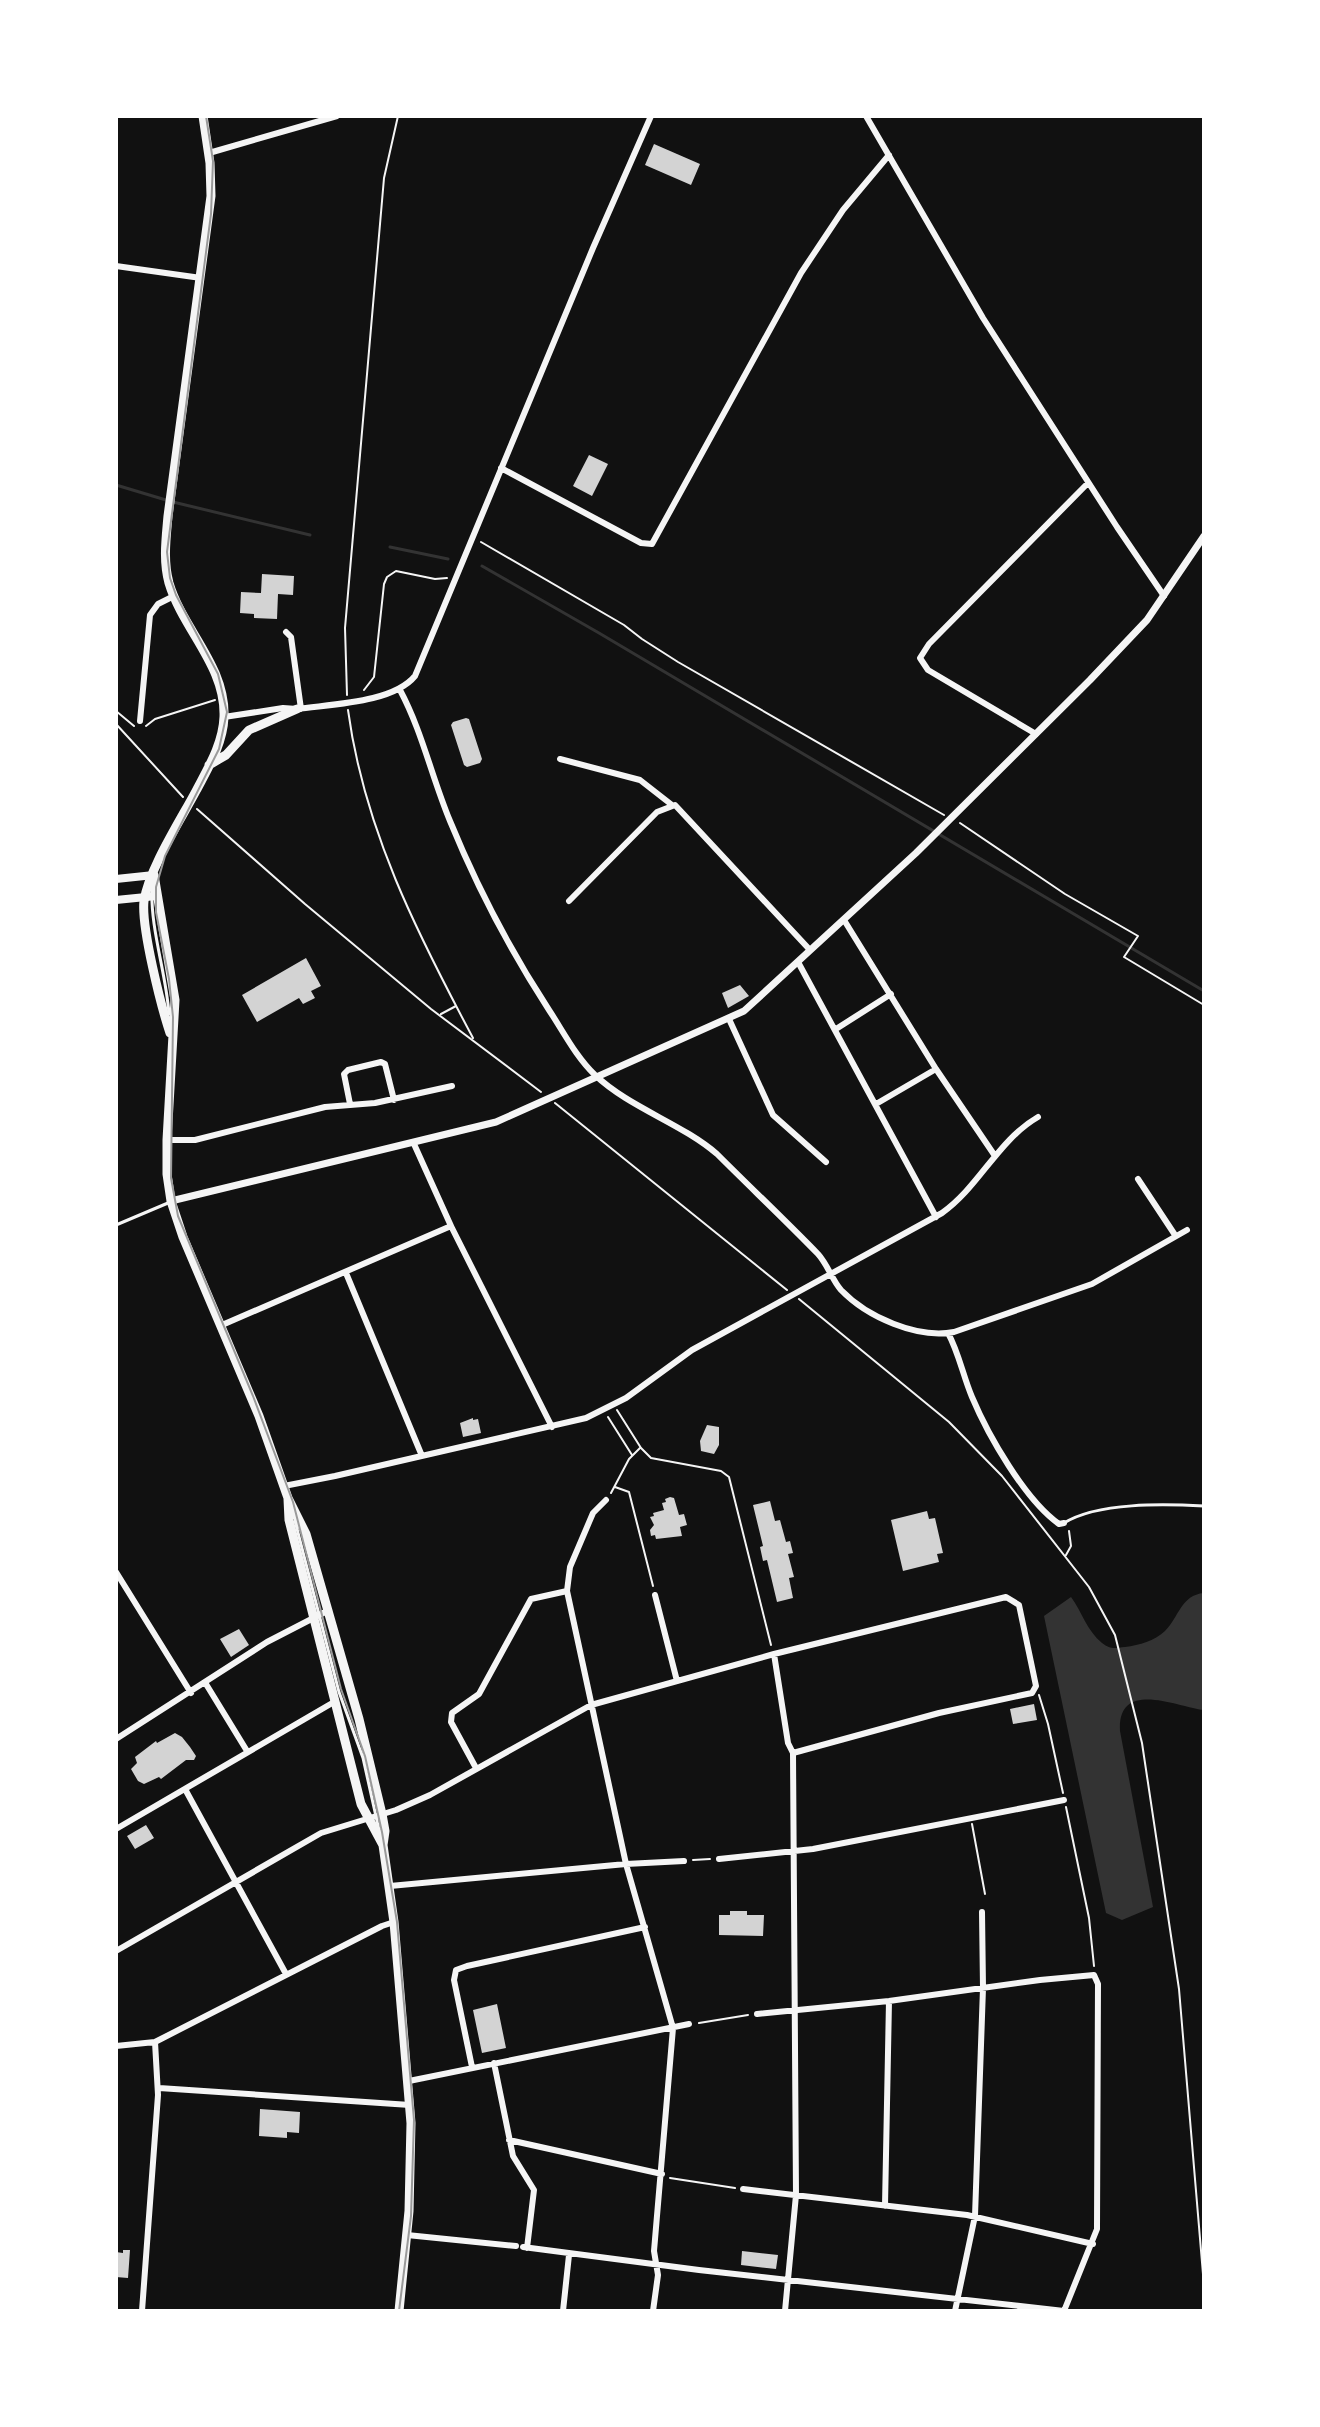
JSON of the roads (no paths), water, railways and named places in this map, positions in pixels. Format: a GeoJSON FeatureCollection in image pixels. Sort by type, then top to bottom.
{"type":"FeatureCollection","features":[{"type":"Feature","properties":{"kind":"main road"},"geometry":{"type":"LineString","coordinates":[[171,1036],[159,996],[144,915],[154,875],[219,743],[224,717],[223,696],[212,666],[174,596],[165,560],[168,516],[211,196],[203,116]]}},
{"type":"Feature","properties":{"kind":"main road"},"geometry":{"type":"LineString","coordinates":[[209,765],[226,755],[247,731],[299,709]]}},
{"type":"Feature","properties":{"kind":"main road"},"geometry":{"type":"LineString","coordinates":[[116,879],[154,875]]}},
{"type":"Feature","properties":{"kind":"main road"},"geometry":{"type":"LineString","coordinates":[[116,900],[151,896]]}},
{"type":"Feature","properties":{"kind":"main road"},"geometry":{"type":"LineString","coordinates":[[151,896],[173,984],[175,1005],[167,1140],[171,1201],[183,1237],[259,1416],[288,1498],[306,1534],[334,1702],[375,1816],[385,1831],[383,1845]]}},
{"type":"Feature","properties":{"kind":"main road"},"geometry":{"type":"LineString","coordinates":[[288,1498],[289,1520],[321,1613],[383,1845],[390,1886],[411,2105],[407,2235],[397,2311]]}},
{"type":"Feature","properties":{"kind":"street"},"geometry":{"type":"LineString","coordinates":[[209,153],[337,116]]}},
{"type":"Feature","properties":{"kind":"street"},"geometry":{"type":"LineString","coordinates":[[224,717],[283,708],[299,709],[400,690],[417,672],[651,116]]}},
{"type":"Feature","properties":{"kind":"street"},"geometry":{"type":"LineString","coordinates":[[866,116],[983,318],[1164,596]]}},
{"type":"Feature","properties":{"kind":"street"},"geometry":{"type":"LineString","coordinates":[[501,468],[641,543],[652,544],[797,279],[843,210],[889,155]]}},
{"type":"Feature","properties":{"kind":"street"},"geometry":{"type":"LineString","coordinates":[[116,266],[201,278]]}},
{"type":"Feature","properties":{"kind":"street"},"geometry":{"type":"LineString","coordinates":[[1036,734],[928,670],[920,658],[929,644],[1088,483]]}},
{"type":"Feature","properties":{"kind":"street"},"geometry":{"type":"LineString","coordinates":[[171,1201],[503,1120],[729,1019],[751,1006],[949,820],[1142,626],[1204,536]]}},
{"type":"Feature","properties":{"kind":"street"},"geometry":{"type":"LineString","coordinates":[[140,721],[150,615],[158,604],[174,596]]}},
{"type":"Feature","properties":{"kind":"street"},"geometry":{"type":"LineString","coordinates":[[286,632],[291,637],[293,647],[299,709]]}},
{"type":"Feature","properties":{"kind":"street"},"geometry":{"type":"LineString","coordinates":[[400,690],[411,710],[438,790],[476,882],[535,988],[596,1076],[702,1142],[821,1257],[839,1288],[870,1312],[904,1327],[948,1333],[1092,1284],[1187,1230]]}},
{"type":"Feature","properties":{"kind":"street"},"geometry":{"type":"LineString","coordinates":[[560,759],[640,780],[682,809],[810,950]]}},
{"type":"Feature","properties":{"kind":"street"},"geometry":{"type":"LineString","coordinates":[[569,901],[657,812],[672,805]]}},
{"type":"Feature","properties":{"kind":"street"},"geometry":{"type":"LineString","coordinates":[[844,920],[936,1069],[995,1156]]}},
{"type":"Feature","properties":{"kind":"street"},"geometry":{"type":"LineString","coordinates":[[798,962],[936,1217]]}},
{"type":"Feature","properties":{"kind":"street"},"geometry":{"type":"LineString","coordinates":[[836,1029],[891,994]]}},
{"type":"Feature","properties":{"kind":"street"},"geometry":{"type":"LineString","coordinates":[[729,1019],[773,1115],[826,1162]]}},
{"type":"Feature","properties":{"kind":"street"},"geometry":{"type":"LineString","coordinates":[[350,1104],[344,1074],[348,1070],[381,1062],[385,1064],[394,1100]]}},
{"type":"Feature","properties":{"kind":"street"},"geometry":{"type":"LineString","coordinates":[[876,1104],[936,1069]]}},
{"type":"Feature","properties":{"kind":"street"},"geometry":{"type":"LineString","coordinates":[[167,1140],[195,1140],[325,1107],[394,1100],[452,1086]]}},
{"type":"Feature","properties":{"kind":"street"},"geometry":{"type":"LineString","coordinates":[[284,1486],[586,1418],[626,1398],[692,1350],[936,1217],[959,1200],[995,1156],[1038,1117]]}},
{"type":"Feature","properties":{"kind":"street"},"geometry":{"type":"LineString","coordinates":[[414,1144],[451,1226],[552,1427]]}},
{"type":"Feature","properties":{"kind":"street"},"geometry":{"type":"LineString","coordinates":[[1138,1179],[1175,1235]]}},
{"type":"Feature","properties":{"kind":"street"},"geometry":{"type":"LineString","coordinates":[[222,1325],[451,1226]]}},
{"type":"Feature","properties":{"kind":"street"},"geometry":{"type":"LineString","coordinates":[[346,1273],[422,1456]]}},
{"type":"Feature","properties":{"kind":"street"},"geometry":{"type":"LineString","coordinates":[[948,1333],[972,1396],[996,1445],[1036,1500],[1054,1520],[1064,1523]]}},
{"type":"Feature","properties":{"kind":"street"},"geometry":{"type":"LineString","coordinates":[[606,1500],[593,1513],[570,1567],[567,1591],[626,1864],[673,2028],[654,2251],[658,2275],[653,2311]]}},
{"type":"Feature","properties":{"kind":"street"},"geometry":{"type":"LineString","coordinates":[[116,1572],[191,1693]]}},
{"type":"Feature","properties":{"kind":"street"},"geometry":{"type":"LineString","coordinates":[[476,1768],[451,1722],[452,1713],[479,1694],[531,1599],[567,1591]]}},
{"type":"Feature","properties":{"kind":"street"},"geometry":{"type":"LineString","coordinates":[[655,1595],[677,1681]]}},
{"type":"Feature","properties":{"kind":"street"},"geometry":{"type":"LineString","coordinates":[[116,1951],[321,1833],[430,1795],[591,1705],[774,1654],[1006,1597],[1019,1605],[1036,1690],[793,1753]]}},
{"type":"Feature","properties":{"kind":"street"},"geometry":{"type":"LineString","coordinates":[[116,1739],[257,1649],[321,1613]]}},
{"type":"Feature","properties":{"kind":"street"},"geometry":{"type":"LineString","coordinates":[[774,1654],[788,1743],[793,1753],[795,1851],[796,2195],[785,2311]]}},
{"type":"Feature","properties":{"kind":"street"},"geometry":{"type":"LineString","coordinates":[[206,1684],[247,1751]]}},
{"type":"Feature","properties":{"kind":"street"},"geometry":{"type":"LineString","coordinates":[[116,1829],[334,1702]]}},
{"type":"Feature","properties":{"kind":"street"},"geometry":{"type":"LineString","coordinates":[[185,1789],[286,1974]]}},
{"type":"Feature","properties":{"kind":"street"},"geometry":{"type":"LineString","coordinates":[[719,1859],[795,1851],[1064,1800]]}},
{"type":"Feature","properties":{"kind":"street"},"geometry":{"type":"LineString","coordinates":[[390,1886],[684,1861]]}},
{"type":"Feature","properties":{"kind":"street"},"geometry":{"type":"LineString","coordinates":[[955,2311],[975,2216],[983,1988],[982,1912]]}},
{"type":"Feature","properties":{"kind":"street"},"geometry":{"type":"LineString","coordinates":[[116,2046],[155,2042],[394,1922]]}},
{"type":"Feature","properties":{"kind":"street"},"geometry":{"type":"LineString","coordinates":[[472,2067],[454,1980],[456,1970],[645,1927]]}},
{"type":"Feature","properties":{"kind":"street"},"geometry":{"type":"LineString","coordinates":[[407,2235],[1064,2311],[1097,2229],[1098,1984],[1094,1975],[757,2014]]}},
{"type":"Feature","properties":{"kind":"street"},"geometry":{"type":"LineString","coordinates":[[885,2206],[889,2001]]}},
{"type":"Feature","properties":{"kind":"street"},"geometry":{"type":"LineString","coordinates":[[409,2081],[689,2024]]}},
{"type":"Feature","properties":{"kind":"street"},"geometry":{"type":"LineString","coordinates":[[142,2311],[159,2088],[155,2042]]}},
{"type":"Feature","properties":{"kind":"street"},"geometry":{"type":"LineString","coordinates":[[494,2063],[513,2156],[534,2190],[522,2247]]}},
{"type":"Feature","properties":{"kind":"street"},"geometry":{"type":"LineString","coordinates":[[159,2088],[411,2105]]}},
{"type":"Feature","properties":{"kind":"street"},"geometry":{"type":"LineString","coordinates":[[509,2140],[662,2174]]}},
{"type":"Feature","properties":{"kind":"street"},"geometry":{"type":"LineString","coordinates":[[743,2189],[975,2216],[1093,2244]]}},
{"type":"Feature","properties":{"kind":"street"},"geometry":{"type":"LineString","coordinates":[[563,2311],[569,2255]]}},
{"type":"Feature","properties":{"kind":"lane"},"geometry":{"type":"LineString","coordinates":[[116,1225],[171,1201]]}},
{"type":"Feature","properties":{"kind":"lane"},"geometry":{"type":"LineString","coordinates":[[1064,1523],[1088,1512],[1167,1505],[1204,1506]]}},
{"type":"Feature","properties":{"kind":"waterway"},"geometry":{"type":"LineString","coordinates":[[116,485],[166,500]]}},
{"type":"Feature","properties":{"kind":"waterway"},"geometry":{"type":"LineString","coordinates":[[173,502],[310,535]]}},
{"type":"Feature","properties":{"kind":"waterway"},"geometry":{"type":"LineString","coordinates":[[390,547],[448,559]]}},
{"type":"Feature","properties":{"kind":"waterway"},"geometry":{"type":"LineString","coordinates":[[482,566],[1204,991]]}},
{"type":"Feature","properties":{"kind":"tram line"},"geometry":{"type":"LineString","coordinates":[[206,116],[213,161],[211,214],[167,552],[176,595],[218,674],[227,712],[219,749],[165,856],[156,887],[156,912],[173,1017],[171,1178],[178,1216],[253,1396],[293,1502],[341,1689],[365,1756],[382,1832],[397,1922],[414,2120],[411,2216],[399,2311]]}}]}
